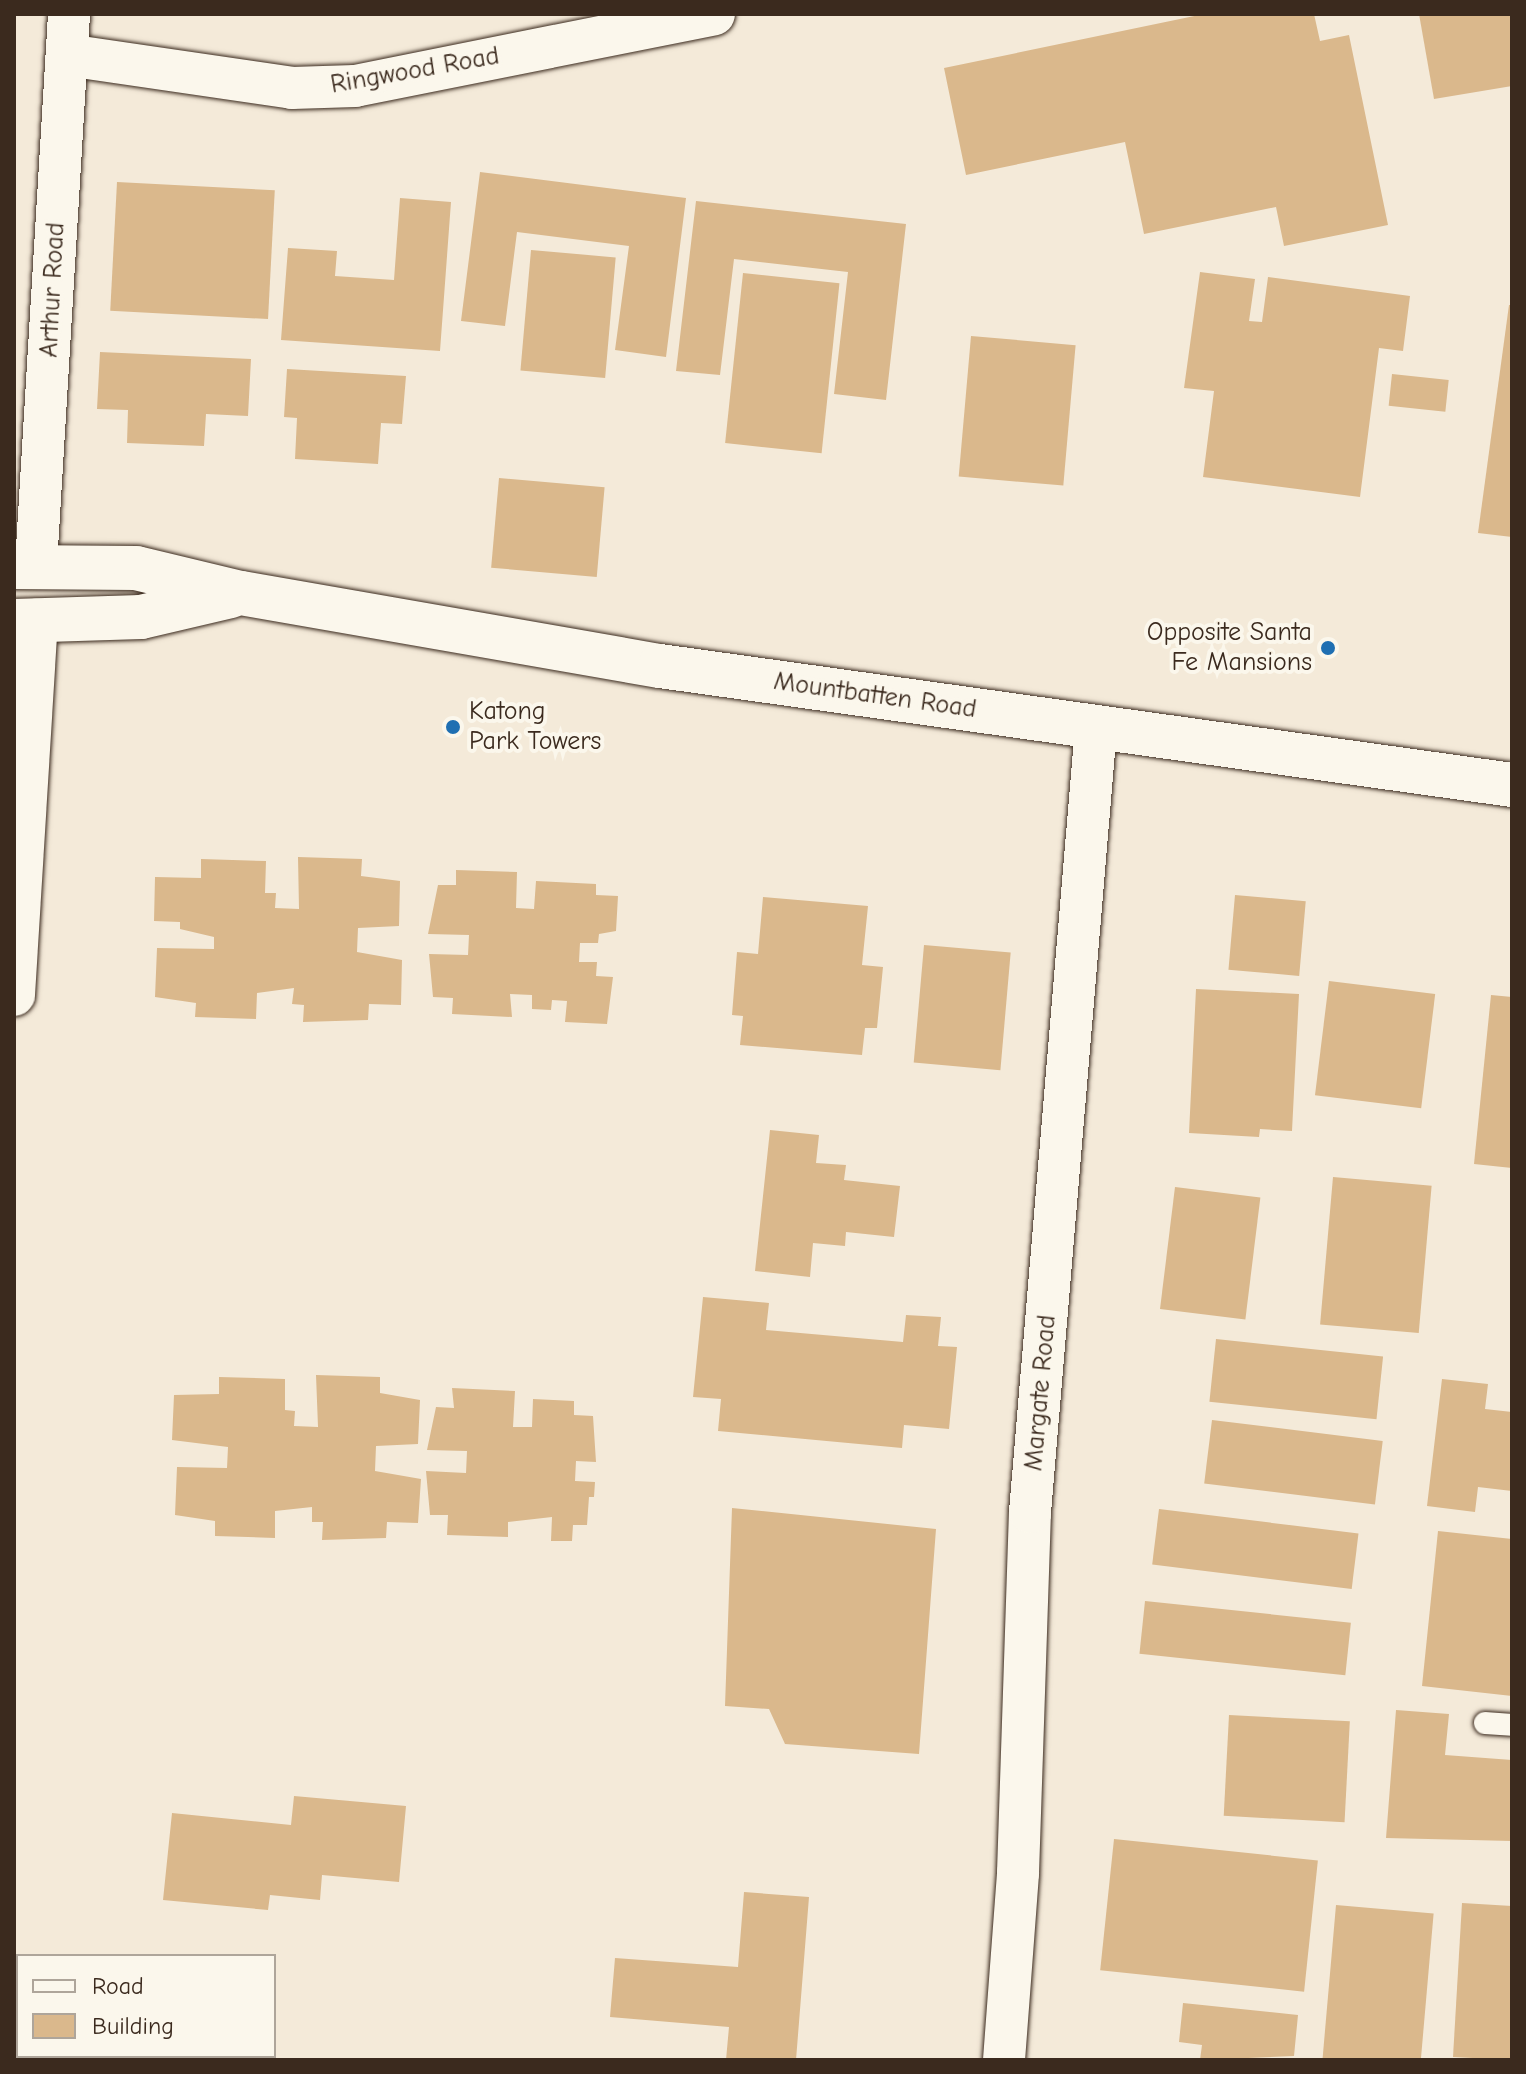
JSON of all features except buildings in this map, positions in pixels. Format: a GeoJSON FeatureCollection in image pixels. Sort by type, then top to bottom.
{"type":"FeatureCollection","features":[{"type":"Feature","properties":{"kind":"main road","name":"Mountbatten Road"},"geometry":{"type":"LineString","coordinates":[[25,566],[136,568],[241,593],[660,666],[1512,785]]}},
{"type":"Feature","properties":{"kind":"main road","name":"Mountbatten Road"},"geometry":{"type":"LineString","coordinates":[[25,620],[141,617],[241,593]]}},
{"type":"Feature","properties":{"kind":"street","name":"Arthur Road"},"geometry":{"type":"LineString","coordinates":[[25,566],[69,14]]}},
{"type":"Feature","properties":{"kind":"street","name":"Ringwood Road"},"geometry":{"type":"LineString","coordinates":[[67,55],[292,88],[355,86],[714,14]]}},
{"type":"Feature","properties":{"kind":"street"},"geometry":{"type":"LineString","coordinates":[[14,995],[25,620]]}},
{"type":"Feature","properties":{"kind":"street","name":"Margate Road"},"geometry":{"type":"LineString","coordinates":[[1004,2060],[1018,1873],[1030,1512],[1096,728]]}},
{"type":"Feature","properties":{"kind":"lane"},"geometry":{"type":"LineString","coordinates":[[1485,1723],[1512,1725]]}},
{"type":"Feature","properties":{"kind":"place","name":"Opposite Santa Fe Mansions"},"geometry":{"type":"Point","coordinates":[1328,648]}},
{"type":"Feature","properties":{"kind":"place","name":"Katong Park Towers"},"geometry":{"type":"Point","coordinates":[453,727]}}]}
